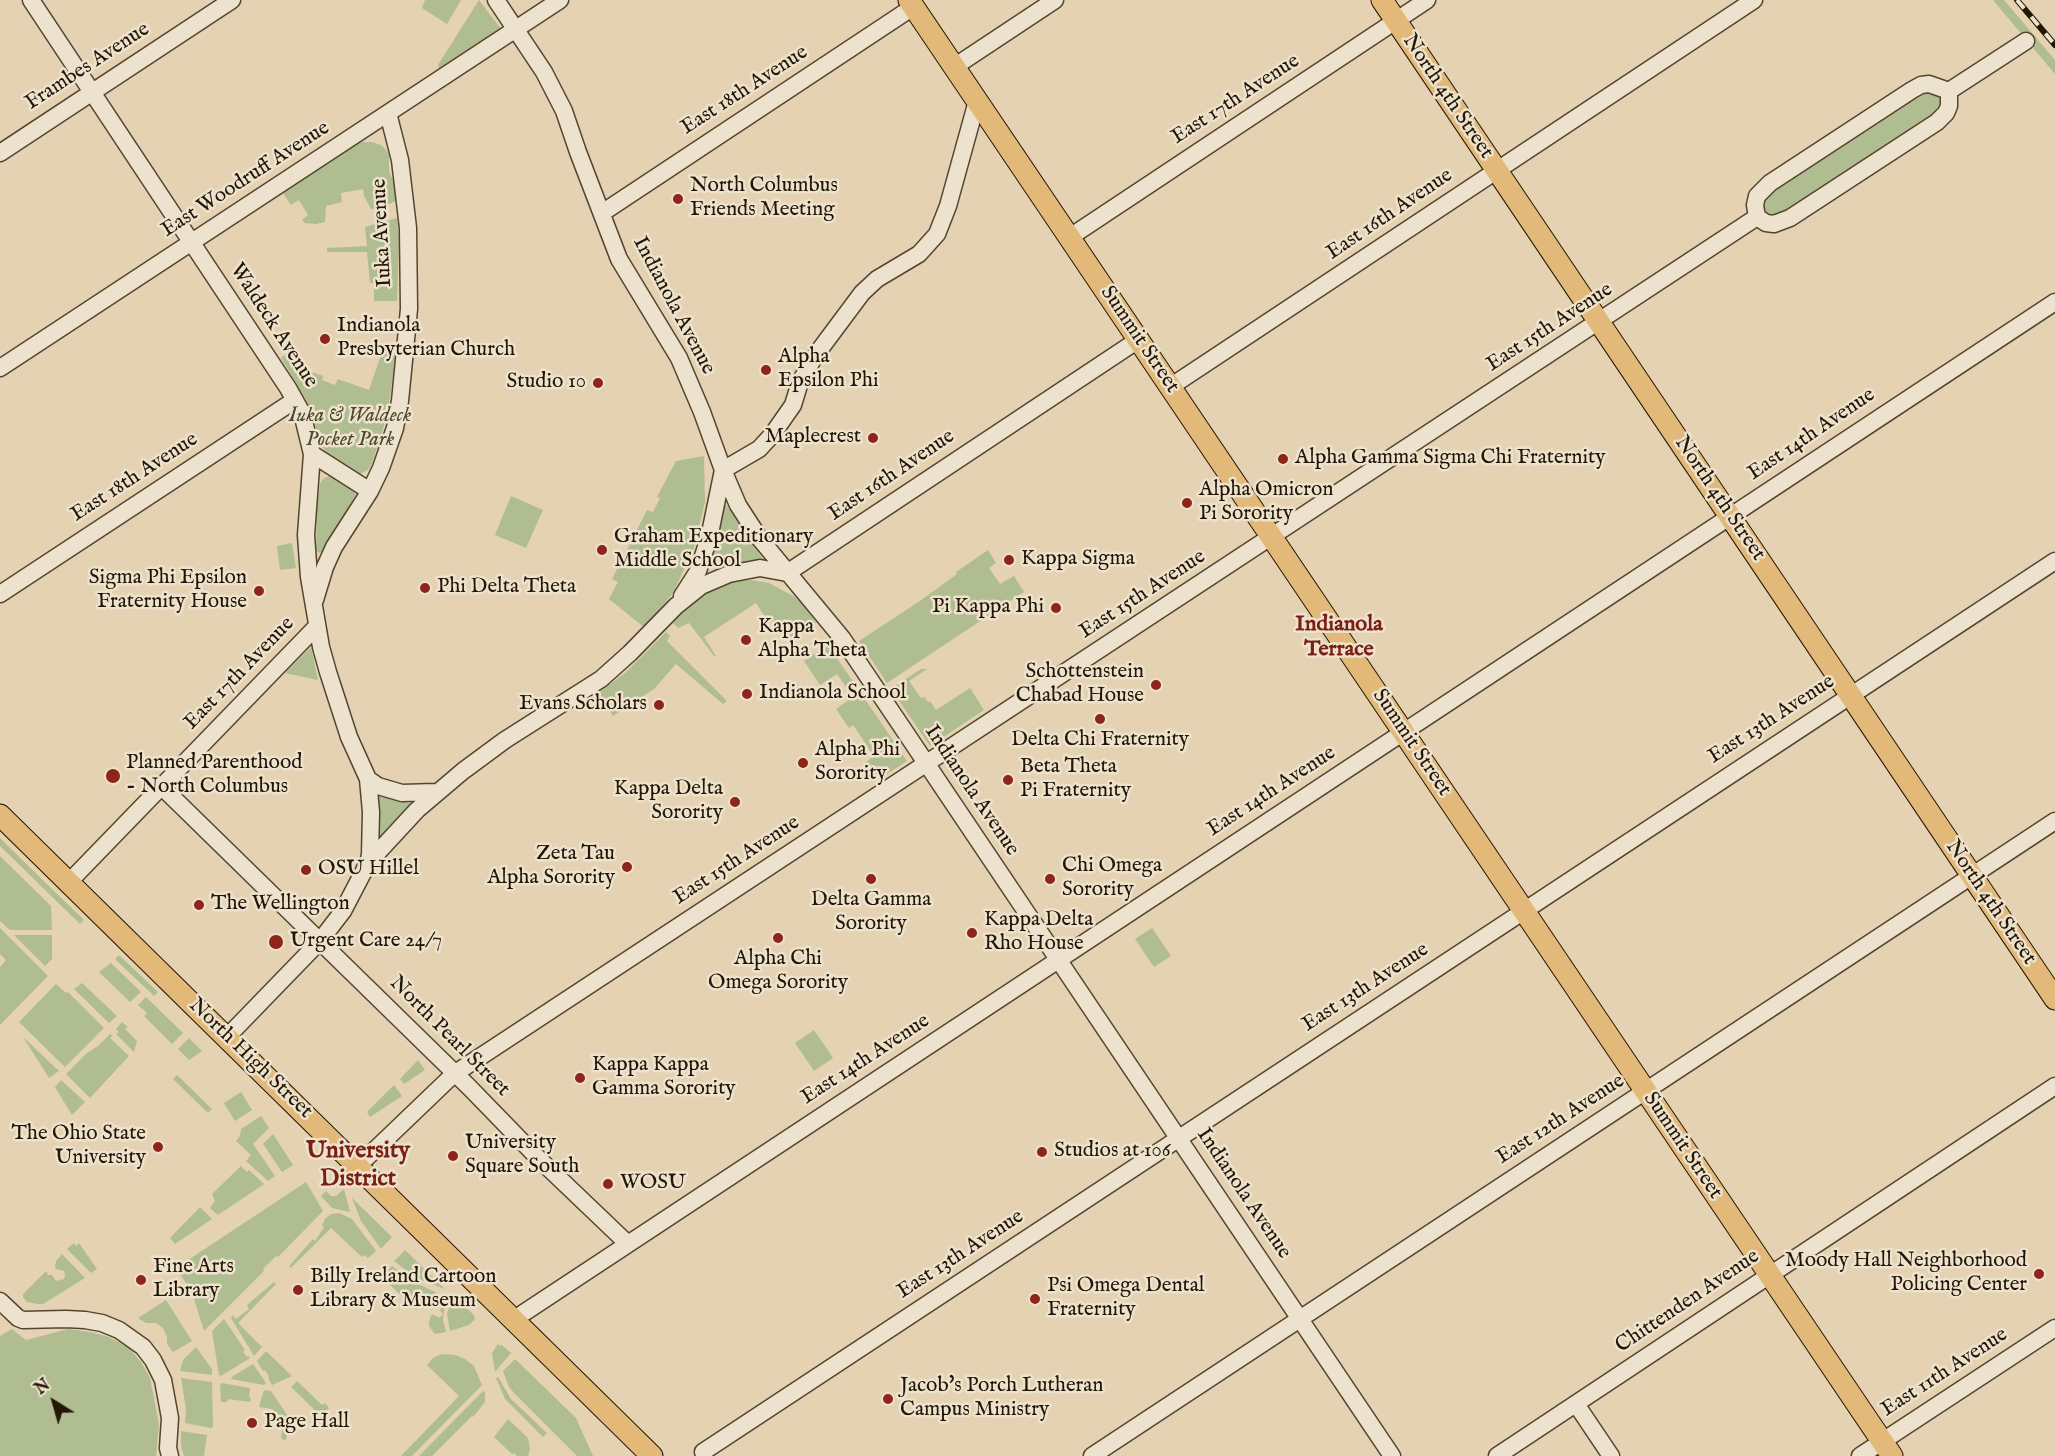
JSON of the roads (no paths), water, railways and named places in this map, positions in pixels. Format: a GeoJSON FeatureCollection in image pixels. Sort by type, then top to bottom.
{"type":"FeatureCollection","features":[{"type":"Feature","properties":{"kind":"main road","name":"North 4th Street"},"geometry":{"type":"LineString","coordinates":[[1382,0],[2055,999]]}},
{"type":"Feature","properties":{"kind":"main road","name":"Summit Street"},"geometry":{"type":"LineString","coordinates":[[911,3],[1887,1449]]}},
{"type":"Feature","properties":{"kind":"main road","name":"North High Street"},"geometry":{"type":"LineString","coordinates":[[0,815],[652,1456]]}},
{"type":"Feature","properties":{"kind":"street","name":"Waldeck Avenue"},"geometry":{"type":"LineString","coordinates":[[31,0],[295,400],[306,425],[312,454],[306,535],[309,578],[328,672],[346,728],[368,779],[371,812],[368,863]]}},
{"type":"Feature","properties":{"kind":"street","name":"Frambes Avenue"},"geometry":{"type":"LineString","coordinates":[[0,153],[232,0]]}},
{"type":"Feature","properties":{"kind":"street","name":"East Woodruff Avenue"},"geometry":{"type":"LineString","coordinates":[[0,368],[560,0]]}},
{"type":"Feature","properties":{"kind":"street"},"geometry":{"type":"LineString","coordinates":[[954,67],[1055,0]]}},
{"type":"Feature","properties":{"kind":"street","name":"East 17th Avenue"},"geometry":{"type":"LineString","coordinates":[[1070,237],[1427,0]]}},
{"type":"Feature","properties":{"kind":"street","name":"East 16th Avenue"},"geometry":{"type":"LineString","coordinates":[[1170,387],[1754,0]]}},
{"type":"Feature","properties":{"kind":"street","name":"East 18th Avenue"},"geometry":{"type":"LineString","coordinates":[[602,213],[911,3]]}},
{"type":"Feature","properties":{"kind":"street","name":"Indianola Avenue"},"geometry":{"type":"LineString","coordinates":[[499,4],[544,72],[564,111],[619,259],[679,358],[702,412],[723,471],[744,513],[760,539],[842,638],[1392,1456]]}},
{"type":"Feature","properties":{"kind":"street"},"geometry":{"type":"LineString","coordinates":[[1949,91],[2026,41]]}},
{"type":"Feature","properties":{"kind":"street"},"geometry":{"type":"LineString","coordinates":[[1929,84],[1949,91],[1949,106],[1937,122],[1790,218],[1774,224],[1766,223],[1757,217],[1755,206],[1761,190],[1836,140],[1921,85],[1929,84]]}},
{"type":"Feature","properties":{"kind":"street"},"geometry":{"type":"LineString","coordinates":[[676,606],[698,571],[723,471],[759,449],[770,437],[793,405],[800,381],[815,356],[862,293],[877,279],[919,254],[937,234],[948,206],[977,101]]}},
{"type":"Feature","properties":{"kind":"street","name":"Iuka Avenue"},"geometry":{"type":"LineString","coordinates":[[313,606],[334,547],[370,491],[395,428],[406,355],[409,309],[408,228],[400,160],[388,113]]}},
{"type":"Feature","properties":{"kind":"street","name":"East 15th Avenue"},"geometry":{"type":"LineString","coordinates":[[358,1166],[454,1074],[1757,217]]}},
{"type":"Feature","properties":{"kind":"street","name":"East 14th Avenue"},"geometry":{"type":"LineString","coordinates":[[513,1320],[2055,302]]}},
{"type":"Feature","properties":{"kind":"street","name":"East 16th Avenue"},"geometry":{"type":"LineString","coordinates":[[787,573],[1138,340]]}},
{"type":"Feature","properties":{"kind":"street","name":"East 18th Avenue"},"geometry":{"type":"LineString","coordinates":[[0,594],[295,400]]}},
{"type":"Feature","properties":{"kind":"street"},"geometry":{"type":"LineString","coordinates":[[312,454],[370,491]]}},
{"type":"Feature","properties":{"kind":"street","name":"East 13th Avenue"},"geometry":{"type":"LineString","coordinates":[[702,1452],[2055,561]]}},
{"type":"Feature","properties":{"kind":"street"},"geometry":{"type":"LineString","coordinates":[[227,1037],[320,941],[343,911],[368,863],[436,792],[505,740],[601,679],[676,606],[701,586],[729,574],[760,568],[787,573]]}},
{"type":"Feature","properties":{"kind":"street","name":"East 17th Avenue"},"geometry":{"type":"LineString","coordinates":[[69,882],[317,626]]}},
{"type":"Feature","properties":{"kind":"street"},"geometry":{"type":"LineString","coordinates":[[368,779],[378,786],[402,793],[436,792]]}},
{"type":"Feature","properties":{"kind":"street","name":"North Pearl Street"},"geometry":{"type":"LineString","coordinates":[[162,786],[628,1244]]}},
{"type":"Feature","properties":{"kind":"street","name":"East 12th Avenue"},"geometry":{"type":"LineString","coordinates":[[1092,1456],[2055,821]]}},
{"type":"Feature","properties":{"kind":"street","name":"Chittenden Avenue"},"geometry":{"type":"LineString","coordinates":[[1497,1456],[2055,1086]]}},
{"type":"Feature","properties":{"kind":"street"},"geometry":{"type":"LineString","coordinates":[[0,1301],[23,1320],[66,1319],[102,1323],[119,1330],[143,1347],[153,1360],[163,1380],[170,1418],[168,1448],[170,1456]]}},
{"type":"Feature","properties":{"kind":"street","name":"East 11th Avenue"},"geometry":{"type":"LineString","coordinates":[[1860,1456],[1887,1449],[2052,1337]]}},
{"type":"Feature","properties":{"kind":"street"},"geometry":{"type":"LineString","coordinates":[[1576,1404],[1611,1456]]}},
{"type":"Feature","properties":{"kind":"railway"},"geometry":{"type":"LineString","coordinates":[[2017,0],[2055,45]]}},
{"type":"Feature","properties":{"kind":"place","name":"North Columbus Friends Meeting"},"geometry":{"type":"Point","coordinates":[678,199]}},
{"type":"Feature","properties":{"kind":"place","name":"Indianola Presbyterian Church"},"geometry":{"type":"Point","coordinates":[325,339]}},
{"type":"Feature","properties":{"kind":"place","name":"Alpha Epsilon Phi"},"geometry":{"type":"Point","coordinates":[766,370]}},
{"type":"Feature","properties":{"kind":"place","name":"Studio 10"},"geometry":{"type":"Point","coordinates":[598,383]}},
{"type":"Feature","properties":{"kind":"place","name":"Maplecrest"},"geometry":{"type":"Point","coordinates":[873,438]}},
{"type":"Feature","properties":{"kind":"place","name":"Alpha Gamma Sigma Chi Fraternity"},"geometry":{"type":"Point","coordinates":[1283,459]}},
{"type":"Feature","properties":{"kind":"place","name":"Alpha Omicron Pi Sorority"},"geometry":{"type":"Point","coordinates":[1187,503]}},
{"type":"Feature","properties":{"kind":"place","name":"Graham Expeditionary Middle School"},"geometry":{"type":"Point","coordinates":[602,550]}},
{"type":"Feature","properties":{"kind":"place","name":"Kappa Sigma"},"geometry":{"type":"Point","coordinates":[1009,560]}},
{"type":"Feature","properties":{"kind":"place","name":"Phi Delta Theta"},"geometry":{"type":"Point","coordinates":[425,588]}},
{"type":"Feature","properties":{"kind":"place","name":"Sigma Phi Epsilon Fraternity House"},"geometry":{"type":"Point","coordinates":[259,591]}},
{"type":"Feature","properties":{"kind":"place","name":"Pi Kappa Phi"},"geometry":{"type":"Point","coordinates":[1056,608]}},
{"type":"Feature","properties":{"kind":"place","name":"Kappa Alpha Theta"},"geometry":{"type":"Point","coordinates":[746,640]}},
{"type":"Feature","properties":{"kind":"place","name":"Schottenstein Chabad House"},"geometry":{"type":"Point","coordinates":[1156,685]}},
{"type":"Feature","properties":{"kind":"place","name":"Indianola School"},"geometry":{"type":"Point","coordinates":[747,694]}},
{"type":"Feature","properties":{"kind":"place","name":"Evans Scholars"},"geometry":{"type":"Point","coordinates":[659,705]}},
{"type":"Feature","properties":{"kind":"place","name":"Delta Chi Fraternity"},"geometry":{"type":"Point","coordinates":[1100,719]}},
{"type":"Feature","properties":{"kind":"place","name":"Alpha Phi Sorority"},"geometry":{"type":"Point","coordinates":[803,763]}},
{"type":"Feature","properties":{"kind":"place","name":"Planned Parenthood - North Columbus"},"geometry":{"type":"Point","coordinates":[113,776]}},
{"type":"Feature","properties":{"kind":"place","name":"Beta Theta Pi Fraternity"},"geometry":{"type":"Point","coordinates":[1008,780]}},
{"type":"Feature","properties":{"kind":"place","name":"Kappa Delta Sorority"},"geometry":{"type":"Point","coordinates":[735,802]}},
{"type":"Feature","properties":{"kind":"place","name":"Zeta Tau Alpha Sorority"},"geometry":{"type":"Point","coordinates":[627,867]}},
{"type":"Feature","properties":{"kind":"place","name":"OSU Hillel"},"geometry":{"type":"Point","coordinates":[306,870]}},
{"type":"Feature","properties":{"kind":"place","name":"Delta Gamma Sorority"},"geometry":{"type":"Point","coordinates":[871,879]}},
{"type":"Feature","properties":{"kind":"place","name":"Chi Omega Sorority"},"geometry":{"type":"Point","coordinates":[1050,879]}},
{"type":"Feature","properties":{"kind":"place","name":"The Wellington"},"geometry":{"type":"Point","coordinates":[199,905]}},
{"type":"Feature","properties":{"kind":"place","name":"Kappa Delta Rho House"},"geometry":{"type":"Point","coordinates":[972,933]}},
{"type":"Feature","properties":{"kind":"place","name":"Alpha Chi Omega Sorority"},"geometry":{"type":"Point","coordinates":[778,938]}},
{"type":"Feature","properties":{"kind":"place","name":"Urgent Care 24/7"},"geometry":{"type":"Point","coordinates":[276,942]}},
{"type":"Feature","properties":{"kind":"place","name":"Kappa Kappa Gamma Sorority"},"geometry":{"type":"Point","coordinates":[580,1078]}},
{"type":"Feature","properties":{"kind":"place","name":"The Ohio State University"},"geometry":{"type":"Point","coordinates":[158,1147]}},
{"type":"Feature","properties":{"kind":"place","name":"Studios at 106"},"geometry":{"type":"Point","coordinates":[1042,1152]}},
{"type":"Feature","properties":{"kind":"place","name":"University Square South"},"geometry":{"type":"Point","coordinates":[453,1156]}},
{"type":"Feature","properties":{"kind":"place","name":"WOSU"},"geometry":{"type":"Point","coordinates":[608,1184]}},
{"type":"Feature","properties":{"kind":"place","name":"Moody Hall Neighborhood Policing Center"},"geometry":{"type":"Point","coordinates":[2039,1274]}},
{"type":"Feature","properties":{"kind":"place","name":"Fine Arts Library"},"geometry":{"type":"Point","coordinates":[141,1280]}},
{"type":"Feature","properties":{"kind":"place","name":"Billy Ireland Cartoon Library & Museum"},"geometry":{"type":"Point","coordinates":[298,1290]}},
{"type":"Feature","properties":{"kind":"place","name":"Psi Omega Dental Fraternity"},"geometry":{"type":"Point","coordinates":[1035,1299]}},
{"type":"Feature","properties":{"kind":"place","name":"Jacob's Porch Lutheran Campus Ministry"},"geometry":{"type":"Point","coordinates":[888,1399]}},
{"type":"Feature","properties":{"kind":"place","name":"Page Hall"},"geometry":{"type":"Point","coordinates":[252,1423]}},
{"type":"Feature","properties":{"kind":"district","name":"Indianola Terrace"},"geometry":{"type":"Point","coordinates":[1339,638]}},
{"type":"Feature","properties":{"kind":"district","name":"University District"},"geometry":{"type":"Point","coordinates":[358,1166]}},
{"type":"Feature","properties":{"kind":"park label","name":"Iuka & Waldeck Pocket Park"},"geometry":{"type":"Point","coordinates":[350,429]}}]}
